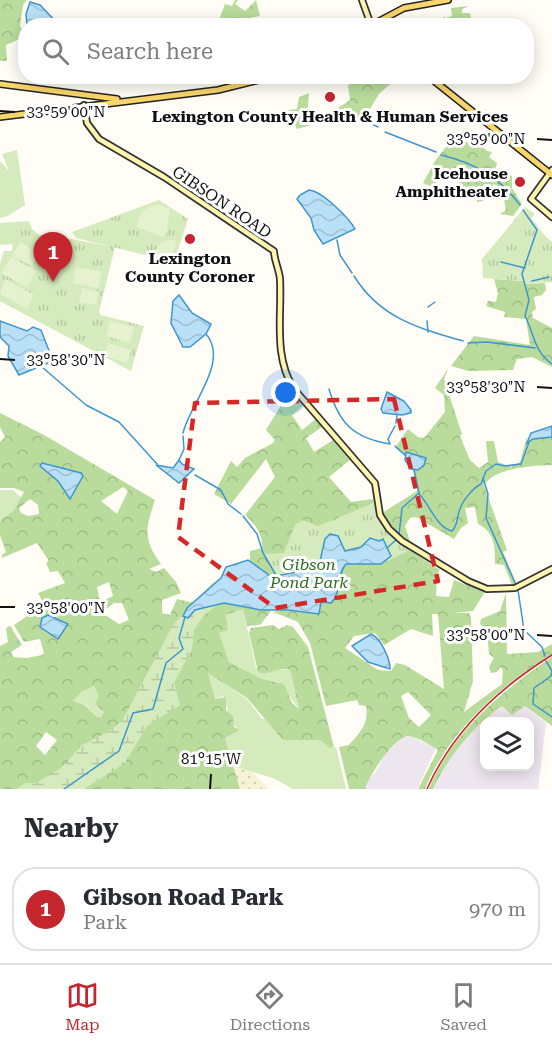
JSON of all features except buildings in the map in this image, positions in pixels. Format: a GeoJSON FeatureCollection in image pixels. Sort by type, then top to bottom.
{"type":"FeatureCollection","features":[{"type":"Feature","properties":{"kind":"main road"},"geometry":{"type":"LineString","coordinates":[[385,18],[404,8],[448,0]]}},
{"type":"Feature","properties":{"kind":"main road"},"geometry":{"type":"LineString","coordinates":[[0,84],[124,101]]}},
{"type":"Feature","properties":{"kind":"main road"},"geometry":{"type":"LineString","coordinates":[[0,117],[218,90],[242,84]]}},
{"type":"Feature","properties":{"kind":"main road"},"geometry":{"type":"LineString","coordinates":[[438,84],[551,173]]}},
{"type":"Feature","properties":{"kind":"main road"},"geometry":{"type":"LineString","coordinates":[[62,94],[84,105]]}},
{"type":"Feature","properties":{"kind":"main road"},"geometry":{"type":"LineString","coordinates":[[62,94],[70,100],[67,108]]}},
{"type":"Feature","properties":{"kind":"main road"},"geometry":{"type":"LineString","coordinates":[[75,95],[82,99],[84,105]]}},
{"type":"Feature","properties":{"kind":"street"},"geometry":{"type":"LineString","coordinates":[[362,0],[368,18]]}},
{"type":"Feature","properties":{"kind":"street","name":"GIBSON ROAD"},"geometry":{"type":"LineString","coordinates":[[84,105],[87,123],[99,139],[164,177],[274,251],[280,279],[281,353],[285,371],[294,389],[375,483],[378,510],[392,533],[470,582],[487,589],[515,588],[552,569]]}},
{"type":"Feature","properties":{"kind":"street"},"geometry":{"type":"LineString","coordinates":[[551,173],[532,195],[532,201],[552,217]]}},
{"type":"Feature","properties":{"kind":"highlighted area"},"geometry":{"type":"Polygon","coordinates":[[[394,399],[438,581],[275,608],[178,537],[195,403],[394,399]]]}},
{"type":"Feature","properties":{"kind":"shaded area"},"geometry":{"type":"Polygon","coordinates":[[[502,705],[525,706],[546,723],[538,789],[433,789],[452,756],[469,733],[480,724],[480,771],[534,771],[534,717],[488,717],[502,705]]]}},
{"type":"Feature","properties":{"kind":"shaded area"},"geometry":{"type":"Polygon","coordinates":[[[410,736],[436,748],[417,789],[365,789],[367,780],[375,773],[385,754],[402,737],[410,736]]]}},
{"type":"Feature","properties":{"kind":"shaded area"},"geometry":{"type":"Polygon","coordinates":[[[233,766],[252,772],[269,789],[240,789],[233,766]]]}},
{"type":"Feature","properties":{"kind":"green space"},"geometry":{"type":"Polygon","coordinates":[[[0,0],[27,0],[23,5],[21,18],[18,18],[18,40],[6,45],[7,61],[0,61],[0,0]]]}},
{"type":"Feature","properties":{"kind":"green space"},"geometry":{"type":"Polygon","coordinates":[[[235,0],[238,0],[235,4],[245,11],[256,0],[260,16],[220,18],[225,4],[232,6],[235,0]]]}},
{"type":"Feature","properties":{"kind":"green space"},"geometry":{"type":"Polygon","coordinates":[[[469,6],[462,9],[462,13],[470,13],[471,18],[445,18],[452,16],[451,8],[469,6]]]}},
{"type":"Feature","properties":{"kind":"green space"},"geometry":{"type":"Polygon","coordinates":[[[350,84],[390,84],[379,94],[365,117],[351,122],[333,116],[326,121],[297,129],[296,126],[286,125],[289,110],[297,109],[299,97],[309,93],[307,117],[319,115],[330,112],[350,100],[350,84]]]}},
{"type":"Feature","properties":{"kind":"green space"},"geometry":{"type":"Polygon","coordinates":[[[457,133],[465,137],[464,140],[471,145],[481,134],[485,138],[480,144],[487,151],[492,152],[489,157],[497,163],[495,170],[512,176],[512,188],[522,204],[513,216],[500,214],[506,210],[502,188],[494,184],[483,201],[477,202],[477,193],[464,188],[458,190],[457,184],[462,181],[464,174],[440,168],[436,177],[437,189],[423,183],[435,161],[457,133]]]}},
{"type":"Feature","properties":{"kind":"green space"},"geometry":{"type":"Polygon","coordinates":[[[17,150],[25,205],[8,216],[0,218],[0,161],[9,171],[2,154],[17,150]]]}},
{"type":"Feature","properties":{"kind":"green space"},"geometry":{"type":"Polygon","coordinates":[[[159,200],[188,219],[174,262],[76,238],[72,232],[159,200]]]}},
{"type":"Feature","properties":{"kind":"green space"},"geometry":{"type":"Polygon","coordinates":[[[160,205],[170,209],[166,235],[163,237],[137,227],[143,211],[160,205]]]}},
{"type":"Feature","properties":{"kind":"green space"},"geometry":{"type":"Polygon","coordinates":[[[525,207],[535,214],[531,218],[552,242],[552,282],[525,284],[524,281],[483,278],[482,259],[525,207]]]}},
{"type":"Feature","properties":{"kind":"green space"},"geometry":{"type":"Polygon","coordinates":[[[29,221],[32,229],[42,237],[71,239],[115,247],[99,312],[101,315],[144,326],[131,371],[0,301],[0,264],[4,251],[12,251],[13,244],[0,245],[0,223],[29,221]]]}},
{"type":"Feature","properties":{"kind":"green space"},"geometry":{"type":"Polygon","coordinates":[[[169,240],[176,241],[172,258],[155,253],[159,244],[169,240]]]}},
{"type":"Feature","properties":{"kind":"green space"},"geometry":{"type":"Polygon","coordinates":[[[20,242],[39,253],[32,266],[12,256],[20,242]]]}},
{"type":"Feature","properties":{"kind":"green space"},"geometry":{"type":"Polygon","coordinates":[[[11,257],[36,271],[27,287],[1,273],[11,257]]]}},
{"type":"Feature","properties":{"kind":"green space"},"geometry":{"type":"Polygon","coordinates":[[[76,267],[102,272],[98,288],[73,283],[76,267]]]}},
{"type":"Feature","properties":{"kind":"green space"},"geometry":{"type":"Polygon","coordinates":[[[5,279],[34,295],[27,309],[0,294],[5,279]]]}},
{"type":"Feature","properties":{"kind":"green space"},"geometry":{"type":"Polygon","coordinates":[[[494,279],[524,281],[525,284],[545,283],[546,290],[542,295],[534,297],[536,309],[532,312],[533,318],[552,328],[552,367],[532,357],[517,359],[513,370],[469,371],[451,366],[474,336],[530,345],[526,319],[504,317],[505,312],[486,306],[488,301],[496,302],[498,293],[494,279]]]}},
{"type":"Feature","properties":{"kind":"green space"},"geometry":{"type":"Polygon","coordinates":[[[82,288],[99,292],[96,305],[79,302],[82,288]]]}},
{"type":"Feature","properties":{"kind":"green space"},"geometry":{"type":"Polygon","coordinates":[[[110,321],[134,327],[130,343],[106,336],[110,321]]]}},
{"type":"Feature","properties":{"kind":"green space"},"geometry":{"type":"Polygon","coordinates":[[[108,343],[131,350],[127,363],[104,356],[108,343]]]}},
{"type":"Feature","properties":{"kind":"green space"},"geometry":{"type":"Polygon","coordinates":[[[448,369],[444,379],[462,434],[460,436],[470,460],[479,468],[488,462],[486,441],[494,441],[498,462],[511,467],[520,462],[527,436],[527,442],[552,437],[552,465],[506,471],[497,474],[484,485],[507,550],[503,552],[517,585],[512,585],[504,565],[495,564],[493,541],[488,532],[478,524],[475,507],[465,508],[468,523],[461,528],[454,539],[416,517],[410,518],[405,526],[410,542],[395,530],[382,513],[417,491],[418,484],[413,470],[423,466],[406,452],[405,456],[395,448],[408,429],[418,437],[424,438],[445,412],[444,395],[435,388],[448,369]]]}},
{"type":"Feature","properties":{"kind":"green space"},"geometry":{"type":"Polygon","coordinates":[[[291,389],[304,405],[292,415],[302,430],[316,419],[322,427],[306,438],[314,452],[333,440],[350,460],[329,477],[351,502],[373,499],[374,503],[348,515],[272,577],[250,561],[250,551],[262,548],[262,543],[258,530],[245,515],[275,477],[266,459],[231,504],[214,494],[231,461],[237,467],[245,458],[273,443],[275,440],[266,430],[291,389]]]}},
{"type":"Feature","properties":{"kind":"green space"},"geometry":{"type":"Polygon","coordinates":[[[0,413],[44,435],[155,500],[149,518],[148,540],[161,564],[149,569],[156,572],[164,568],[176,582],[181,593],[162,600],[162,613],[170,615],[177,599],[194,603],[187,608],[189,618],[218,603],[233,603],[271,611],[260,625],[247,626],[243,609],[226,615],[228,630],[219,633],[229,662],[260,678],[284,684],[292,703],[299,709],[290,670],[258,672],[249,633],[251,628],[273,625],[279,629],[287,625],[293,627],[308,647],[334,747],[330,748],[320,740],[283,740],[247,698],[208,673],[215,699],[226,697],[226,710],[233,716],[234,727],[240,730],[225,738],[240,789],[0,789],[0,646],[8,642],[6,628],[10,626],[22,645],[11,652],[13,657],[27,658],[42,655],[44,653],[40,639],[24,642],[14,625],[33,612],[31,608],[43,602],[38,593],[65,583],[58,571],[50,572],[46,563],[49,561],[37,543],[2,558],[6,552],[0,535],[0,521],[14,510],[24,492],[14,488],[0,488],[0,442],[5,437],[0,427],[0,413]],[[46,463],[42,468],[58,481],[70,499],[83,476],[46,463]],[[123,487],[101,501],[117,514],[128,491],[123,487]],[[30,499],[19,508],[21,513],[28,516],[39,514],[38,505],[30,499]],[[109,582],[97,587],[100,602],[113,596],[109,582]],[[114,603],[106,609],[105,615],[119,624],[129,620],[122,603],[114,603]],[[48,615],[42,618],[40,627],[58,639],[68,624],[48,615]],[[94,686],[80,693],[73,701],[85,705],[97,717],[101,717],[104,712],[95,704],[99,696],[94,686]],[[46,732],[36,746],[45,755],[57,740],[46,732]]]}},
{"type":"Feature","properties":{"kind":"green space"},"geometry":{"type":"Polygon","coordinates":[[[0,490],[13,490],[23,499],[6,519],[0,521],[0,490]]]}},
{"type":"Feature","properties":{"kind":"green space","name":"Gibson Pond Park"},"geometry":{"type":"Polygon","coordinates":[[[374,503],[391,534],[409,550],[381,564],[346,564],[340,573],[341,580],[331,603],[321,602],[319,614],[288,610],[276,575],[265,554],[284,553],[295,525],[302,520],[318,526],[374,503]]]}},
{"type":"Feature","properties":{"kind":"green space"},"geometry":{"type":"Polygon","coordinates":[[[409,550],[440,570],[437,574],[436,596],[449,597],[454,580],[485,592],[473,611],[453,613],[469,613],[471,617],[473,681],[464,712],[502,684],[503,670],[500,667],[497,672],[491,673],[489,667],[494,658],[489,654],[487,631],[480,624],[481,619],[500,611],[506,593],[507,654],[538,652],[552,644],[552,654],[495,696],[462,730],[447,748],[425,789],[418,789],[438,750],[408,736],[389,750],[376,767],[365,789],[349,789],[339,747],[349,745],[360,732],[365,723],[366,706],[359,705],[357,700],[326,706],[310,643],[298,622],[273,612],[283,610],[319,614],[321,602],[334,600],[341,586],[340,573],[346,564],[381,564],[409,550]],[[432,614],[433,636],[411,629],[384,645],[375,633],[354,636],[345,648],[378,670],[391,671],[396,663],[405,665],[444,689],[438,614],[432,614]],[[408,692],[401,696],[409,718],[419,727],[431,715],[408,692]]]}},
{"type":"Feature","properties":{"kind":"green space"},"geometry":{"type":"Polygon","coordinates":[[[221,578],[216,601],[220,603],[204,615],[194,630],[192,649],[174,683],[180,705],[147,726],[125,763],[84,789],[17,789],[25,783],[36,783],[61,768],[82,745],[108,732],[122,721],[173,625],[211,584],[221,578]]]}},
{"type":"Feature","properties":{"kind":"green space"},"geometry":{"type":"Polygon","coordinates":[[[243,609],[256,668],[290,670],[299,709],[279,682],[260,678],[229,662],[219,633],[228,630],[226,615],[243,609]]]}},
{"type":"Feature","properties":{"kind":"green space"},"geometry":{"type":"Polygon","coordinates":[[[552,657],[552,726],[525,706],[512,715],[502,706],[488,717],[480,717],[480,724],[454,754],[433,789],[429,789],[451,749],[465,731],[516,683],[552,657]]]}},
{"type":"Feature","properties":{"kind":"green space"},"geometry":{"type":"Polygon","coordinates":[[[209,673],[247,699],[262,719],[265,719],[285,740],[320,740],[332,748],[336,747],[346,789],[293,789],[273,778],[233,766],[225,738],[240,730],[230,719],[223,696],[215,699],[207,674],[209,673]]]}},
{"type":"Feature","properties":{"kind":"green space"},"geometry":{"type":"Polygon","coordinates":[[[94,686],[99,696],[97,701],[104,712],[101,717],[97,717],[86,705],[73,701],[80,693],[94,686]]]}},
{"type":"Feature","properties":{"kind":"water"},"geometry":{"type":"Polygon","coordinates":[[[30,2],[40,5],[52,18],[26,18],[30,2]]]}},
{"type":"Feature","properties":{"kind":"water"},"geometry":{"type":"Polygon","coordinates":[[[309,190],[321,195],[335,206],[355,229],[323,244],[314,230],[311,218],[297,199],[309,190]]]}},
{"type":"Feature","properties":{"kind":"water"},"geometry":{"type":"Polygon","coordinates":[[[179,295],[192,313],[211,324],[206,334],[190,347],[183,347],[171,323],[173,301],[179,295]]]}},
{"type":"Feature","properties":{"kind":"water"},"geometry":{"type":"Polygon","coordinates":[[[0,321],[27,331],[33,327],[41,330],[53,361],[19,375],[8,356],[9,346],[0,337],[0,321]]]}},
{"type":"Feature","properties":{"kind":"water"},"geometry":{"type":"Polygon","coordinates":[[[387,392],[404,401],[411,413],[402,415],[383,413],[381,409],[387,392]]]}},
{"type":"Feature","properties":{"kind":"water"},"geometry":{"type":"Polygon","coordinates":[[[552,426],[552,437],[533,439],[527,443],[531,433],[552,426]]]}},
{"type":"Feature","properties":{"kind":"water"},"geometry":{"type":"Polygon","coordinates":[[[406,452],[426,458],[424,465],[418,470],[411,469],[405,460],[406,452]]]}},
{"type":"Feature","properties":{"kind":"water"},"geometry":{"type":"Polygon","coordinates":[[[179,460],[182,464],[194,469],[179,483],[156,465],[173,468],[179,460]]]}},
{"type":"Feature","properties":{"kind":"water"},"geometry":{"type":"Polygon","coordinates":[[[42,463],[81,473],[83,476],[70,499],[58,481],[40,466],[42,463]]]}},
{"type":"Feature","properties":{"kind":"water"},"geometry":{"type":"Polygon","coordinates":[[[330,534],[338,536],[345,551],[361,547],[370,538],[379,541],[383,539],[391,556],[381,564],[346,564],[341,573],[335,598],[331,603],[321,602],[319,614],[288,610],[261,610],[224,603],[195,610],[188,618],[183,616],[187,608],[221,578],[226,567],[248,560],[272,577],[310,569],[320,561],[325,539],[330,534]]]}},
{"type":"Feature","properties":{"kind":"water"},"geometry":{"type":"Polygon","coordinates":[[[48,615],[68,624],[58,639],[40,627],[42,618],[48,615]]]}},
{"type":"Feature","properties":{"kind":"water"},"geometry":{"type":"Polygon","coordinates":[[[371,634],[384,649],[390,669],[368,662],[352,646],[371,634]]]}},
{"type":"Feature","properties":{"kind":"waterway"},"geometry":{"type":"LineString","coordinates":[[367,121],[378,127]]}},
{"type":"Feature","properties":{"kind":"waterway"},"geometry":{"type":"LineString","coordinates":[[385,132],[436,152]]}},
{"type":"Feature","properties":{"kind":"waterway"},"geometry":{"type":"LineString","coordinates":[[441,155],[465,162],[485,172],[504,186],[520,205]]}},
{"type":"Feature","properties":{"kind":"waterway"},"geometry":{"type":"LineString","coordinates":[[523,210],[537,230],[522,274],[529,300],[525,316],[541,354],[552,364]]}},
{"type":"Feature","properties":{"kind":"waterway"},"geometry":{"type":"LineString","coordinates":[[337,240],[340,255],[352,273]]}},
{"type":"Feature","properties":{"kind":"waterway"},"geometry":{"type":"LineString","coordinates":[[501,262],[525,268]]}},
{"type":"Feature","properties":{"kind":"waterway"},"geometry":{"type":"LineString","coordinates":[[354,276],[364,290],[388,312],[416,326],[463,341]]}},
{"type":"Feature","properties":{"kind":"waterway"},"geometry":{"type":"LineString","coordinates":[[532,281],[549,277]]}},
{"type":"Feature","properties":{"kind":"waterway"},"geometry":{"type":"LineString","coordinates":[[428,307],[435,302]]}},
{"type":"Feature","properties":{"kind":"waterway"},"geometry":{"type":"LineString","coordinates":[[427,321],[428,332]]}},
{"type":"Feature","properties":{"kind":"waterway"},"geometry":{"type":"LineString","coordinates":[[183,433],[211,370],[212,345],[206,334]]}},
{"type":"Feature","properties":{"kind":"waterway"},"geometry":{"type":"LineString","coordinates":[[468,343],[487,342],[535,348]]}},
{"type":"Feature","properties":{"kind":"waterway"},"geometry":{"type":"LineString","coordinates":[[42,367],[86,405],[119,422],[157,464]]}},
{"type":"Feature","properties":{"kind":"waterway"},"geometry":{"type":"LineString","coordinates":[[329,389],[343,420],[357,433],[366,438],[390,444],[388,439],[395,426]]}},
{"type":"Feature","properties":{"kind":"waterway"},"geometry":{"type":"LineString","coordinates":[[396,423],[397,415]]}},
{"type":"Feature","properties":{"kind":"waterway"},"geometry":{"type":"LineString","coordinates":[[179,460],[184,449],[183,436]]}},
{"type":"Feature","properties":{"kind":"waterway"},"geometry":{"type":"LineString","coordinates":[[419,494],[442,526],[452,531],[456,526],[463,502],[481,484],[486,471],[496,464],[505,466],[521,464],[529,442]]}},
{"type":"Feature","properties":{"kind":"waterway"},"geometry":{"type":"LineString","coordinates":[[395,446],[405,455]]}},
{"type":"Feature","properties":{"kind":"waterway"},"geometry":{"type":"LineString","coordinates":[[414,470],[419,493]]}},
{"type":"Feature","properties":{"kind":"waterway"},"geometry":{"type":"LineString","coordinates":[[195,475],[221,490],[228,504],[241,514]]}},
{"type":"Feature","properties":{"kind":"waterway"},"geometry":{"type":"LineString","coordinates":[[483,478],[488,494],[486,518],[516,585]]}},
{"type":"Feature","properties":{"kind":"waterway"},"geometry":{"type":"LineString","coordinates":[[399,535],[402,508],[419,493]]}},
{"type":"Feature","properties":{"kind":"waterway"},"geometry":{"type":"LineString","coordinates":[[243,516],[257,534],[263,553],[276,575]]}},
{"type":"Feature","properties":{"kind":"waterway"},"geometry":{"type":"LineString","coordinates":[[387,548],[397,539]]}},
{"type":"Feature","properties":{"kind":"waterway"},"geometry":{"type":"LineString","coordinates":[[518,590],[524,630],[542,647],[545,656]]}},
{"type":"Feature","properties":{"kind":"waterway"},"geometry":{"type":"LineString","coordinates":[[64,789],[119,751],[133,713],[153,709],[166,663],[183,649],[179,638],[185,617]]}},
{"type":"Feature","properties":{"kind":"waterway"},"geometry":{"type":"LineString","coordinates":[[546,661],[552,671],[551,676],[534,688],[533,704],[552,717]]}},
{"type":"Feature","properties":{"kind":"railway"},"geometry":{"type":"LineString","coordinates":[[427,789],[437,768],[479,713],[514,682],[552,655]]}},
{"type":"Feature","properties":{"kind":"place","name":"Lexington County Health & Human Services"},"geometry":{"type":"Point","coordinates":[330,97]}},
{"type":"Feature","properties":{"kind":"place","name":"Icehouse Amphitheater"},"geometry":{"type":"Point","coordinates":[520,182]}},
{"type":"Feature","properties":{"kind":"place","name":"Lexington County Coroner"},"geometry":{"type":"Point","coordinates":[190,239]}},
{"type":"Feature","properties":{"kind":"place","name":"Gibson Road Park"},"geometry":{"type":"Point","coordinates":[53,282]}}]}
